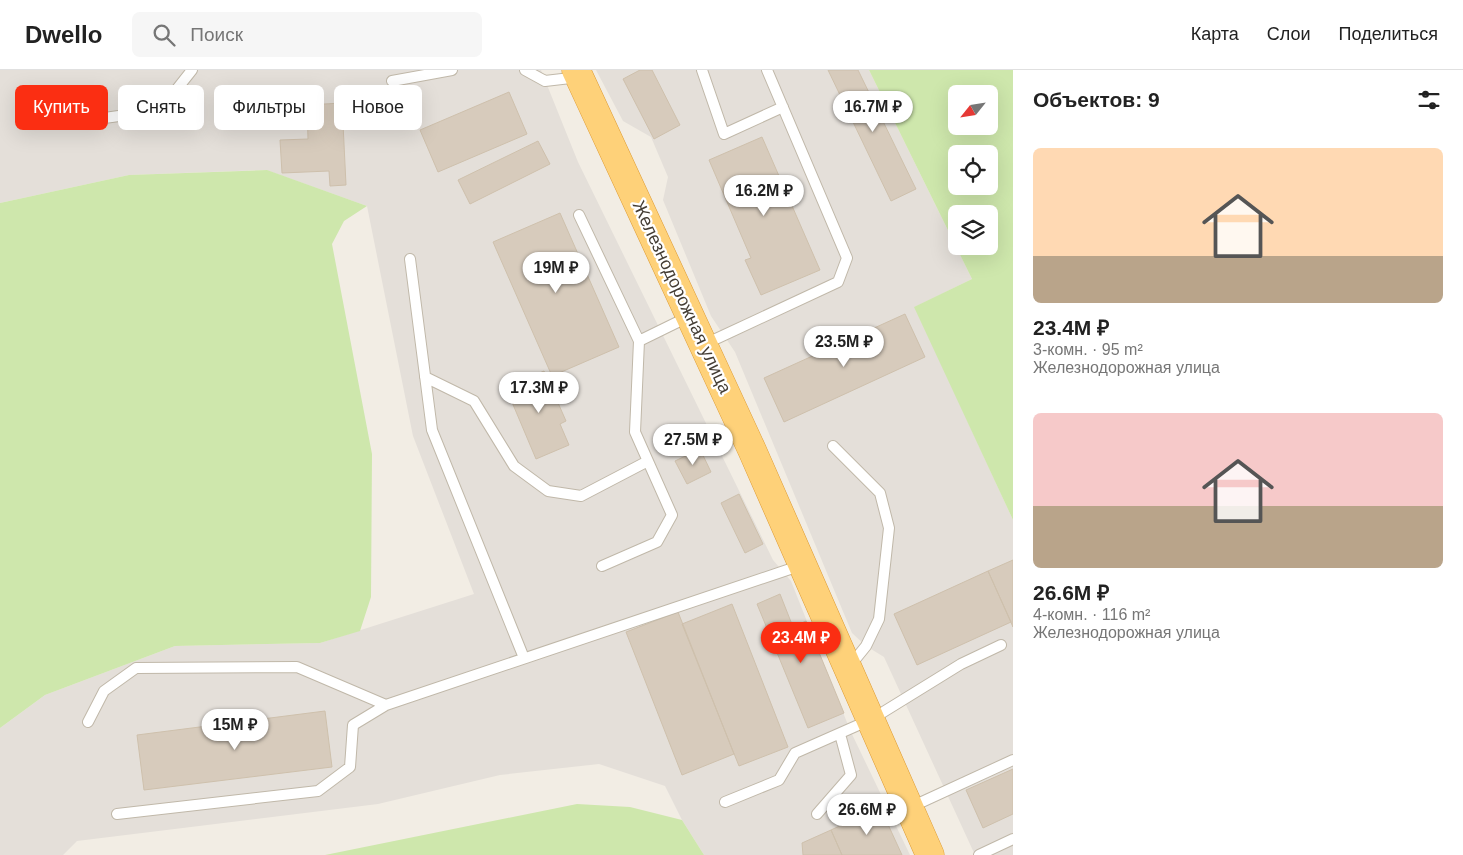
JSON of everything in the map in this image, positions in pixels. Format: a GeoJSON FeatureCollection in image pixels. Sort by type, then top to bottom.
{"type":"FeatureCollection","features":[{"type":"Feature","properties":{"kind":"highway","name":"Железнодорожная улица"},"geometry":{"type":"LineString","coordinates":[[578,74],[691,315],[872,719],[930,855]]}},
{"type":"Feature","properties":{"kind":"lane"},"geometry":{"type":"LineString","coordinates":[[108,118],[133,114],[173,94],[192,70]]}},
{"type":"Feature","properties":{"kind":"lane"},"geometry":{"type":"LineString","coordinates":[[392,81],[452,70]]}},
{"type":"Feature","properties":{"kind":"lane"},"geometry":{"type":"LineString","coordinates":[[525,70],[545,81],[578,74]]}},
{"type":"Feature","properties":{"kind":"lane"},"geometry":{"type":"LineString","coordinates":[[702,70],[724,134],[783,107]]}},
{"type":"Feature","properties":{"kind":"lane"},"geometry":{"type":"LineString","coordinates":[[704,344],[838,282],[847,258],[767,70]]}},
{"type":"Feature","properties":{"kind":"lane"},"geometry":{"type":"LineString","coordinates":[[579,215],[639,342],[636,432],[672,516],[657,542],[602,566]]}},
{"type":"Feature","properties":{"kind":"lane"},"geometry":{"type":"LineString","coordinates":[[410,259],[432,430],[524,658]]}},
{"type":"Feature","properties":{"kind":"lane"},"geometry":{"type":"LineString","coordinates":[[639,342],[691,315]]}},
{"type":"Feature","properties":{"kind":"lane"},"geometry":{"type":"LineString","coordinates":[[425,377],[474,401],[514,466],[548,491],[581,496],[648,461]]}},
{"type":"Feature","properties":{"kind":"lane"},"geometry":{"type":"LineString","coordinates":[[833,446],[880,493],[889,528],[879,619],[866,646],[848,668]]}},
{"type":"Feature","properties":{"kind":"lane"},"geometry":{"type":"LineString","coordinates":[[117,814],[318,790],[350,767],[353,725],[386,704],[803,565]]}},
{"type":"Feature","properties":{"kind":"lane"},"geometry":{"type":"LineString","coordinates":[[725,802],[779,780],[795,753],[872,719],[961,664],[1000,646]]}},
{"type":"Feature","properties":{"kind":"lane"},"geometry":{"type":"LineString","coordinates":[[88,722],[104,691],[136,668],[297,667],[386,704]]}},
{"type":"Feature","properties":{"kind":"lane"},"geometry":{"type":"LineString","coordinates":[[817,814],[851,775],[840,734]]}},
{"type":"Feature","properties":{"kind":"lane"},"geometry":{"type":"LineString","coordinates":[[910,808],[1013,760]]}},
{"type":"Feature","properties":{"kind":"lane"},"geometry":{"type":"LineString","coordinates":[[979,855],[1013,839]]}},
{"type":"Feature","properties":{"kind":"shaded area"},"geometry":{"type":"Polygon","coordinates":[[[0,70],[541,70],[578,162],[773,560],[791,581],[850,730],[910,855],[704,855],[682,820],[665,786],[599,764],[500,775],[378,804],[77,841],[63,855],[0,855],[0,728],[45,695],[175,646],[320,643],[474,594],[413,436],[367,206],[266,170],[129,175],[0,203],[0,70]]]}},
{"type":"Feature","properties":{"kind":"shaded area"},"geometry":{"type":"Polygon","coordinates":[[[596,70],[869,70],[948,230],[948,255],[960,255],[972,279],[915,307],[1013,520],[1013,855],[975,855],[884,657],[866,646],[852,633],[735,352],[711,316],[663,200],[668,177],[651,137],[623,121],[596,70]]]}},
{"type":"Feature","properties":{"kind":"green space"},"geometry":{"type":"Polygon","coordinates":[[[869,70],[1013,70],[1013,520],[914,307],[972,279],[960,255],[998,255],[998,205],[948,205],[948,230],[869,70]]]}},
{"type":"Feature","properties":{"kind":"green space"},"geometry":{"type":"Polygon","coordinates":[[[267,170],[367,206],[344,221],[332,244],[372,454],[371,597],[360,631],[320,643],[175,646],[45,695],[0,728],[0,203],[129,175],[267,170]]]}},
{"type":"Feature","properties":{"kind":"green space"},"geometry":{"type":"Polygon","coordinates":[[[577,804],[630,807],[682,820],[704,855],[325,855],[577,804]]]}},
{"type":"Feature","properties":{"kind":"building"},"geometry":{"type":"Polygon","coordinates":[[[640,70],[652,70],[680,125],[654,139],[623,79],[640,70]]]}},
{"type":"Feature","properties":{"kind":"building"},"geometry":{"type":"Polygon","coordinates":[[[828,70],[858,70],[916,189],[891,201],[828,70]]]}},
{"type":"Feature","properties":{"kind":"building"},"geometry":{"type":"Polygon","coordinates":[[[509,92],[527,134],[438,172],[420,130],[509,92]]]}},
{"type":"Feature","properties":{"kind":"building"},"geometry":{"type":"Polygon","coordinates":[[[334,103],[334,130],[343,130],[346,185],[330,186],[329,171],[282,173],[280,140],[308,139],[308,130],[324,130],[324,104],[334,103]]]}},
{"type":"Feature","properties":{"kind":"building"},"geometry":{"type":"Polygon","coordinates":[[[762,137],[820,270],[761,295],[745,260],[751,258],[709,160],[762,137]]]}},
{"type":"Feature","properties":{"kind":"building"},"geometry":{"type":"Polygon","coordinates":[[[538,141],[550,164],[470,204],[458,180],[538,141]]]}},
{"type":"Feature","properties":{"kind":"building"},"geometry":{"type":"Polygon","coordinates":[[[560,213],[619,347],[552,376],[493,242],[560,213]]]}},
{"type":"Feature","properties":{"kind":"building"},"geometry":{"type":"Polygon","coordinates":[[[905,314],[925,357],[784,422],[764,378],[905,314]]]}},
{"type":"Feature","properties":{"kind":"building"},"geometry":{"type":"Polygon","coordinates":[[[544,371],[566,421],[560,424],[569,445],[536,459],[506,388],[544,371]]]}},
{"type":"Feature","properties":{"kind":"building"},"geometry":{"type":"Polygon","coordinates":[[[700,449],[711,472],[687,484],[675,461],[700,449]]]}},
{"type":"Feature","properties":{"kind":"building"},"geometry":{"type":"Polygon","coordinates":[[[739,494],[763,544],[745,553],[721,503],[739,494]]]}},
{"type":"Feature","properties":{"kind":"building"},"geometry":{"type":"Polygon","coordinates":[[[1013,560],[1013,627],[988,571],[1013,560]]]}},
{"type":"Feature","properties":{"kind":"building"},"geometry":{"type":"Polygon","coordinates":[[[988,571],[1011,622],[917,665],[894,614],[988,571]]]}},
{"type":"Feature","properties":{"kind":"building"},"geometry":{"type":"Polygon","coordinates":[[[780,594],[793,627],[806,621],[844,713],[808,728],[757,604],[780,594]]]}},
{"type":"Feature","properties":{"kind":"building"},"geometry":{"type":"Polygon","coordinates":[[[732,604],[788,747],[739,766],[682,624],[732,604]]]}},
{"type":"Feature","properties":{"kind":"building"},"geometry":{"type":"Polygon","coordinates":[[[678,612],[734,754],[682,775],[626,632],[678,612]]]}},
{"type":"Feature","properties":{"kind":"building"},"geometry":{"type":"Polygon","coordinates":[[[325,711],[332,767],[144,790],[137,735],[325,711]]]}},
{"type":"Feature","properties":{"kind":"building"},"geometry":{"type":"Polygon","coordinates":[[[1013,769],[1013,814],[983,828],[966,790],[1013,769]]]}},
{"type":"Feature","properties":{"kind":"building"},"geometry":{"type":"Polygon","coordinates":[[[880,807],[902,855],[842,855],[831,830],[880,807]]]}},
{"type":"Feature","properties":{"kind":"building"},"geometry":{"type":"Polygon","coordinates":[[[831,830],[842,855],[803,855],[802,843],[831,830]]]}}]}
